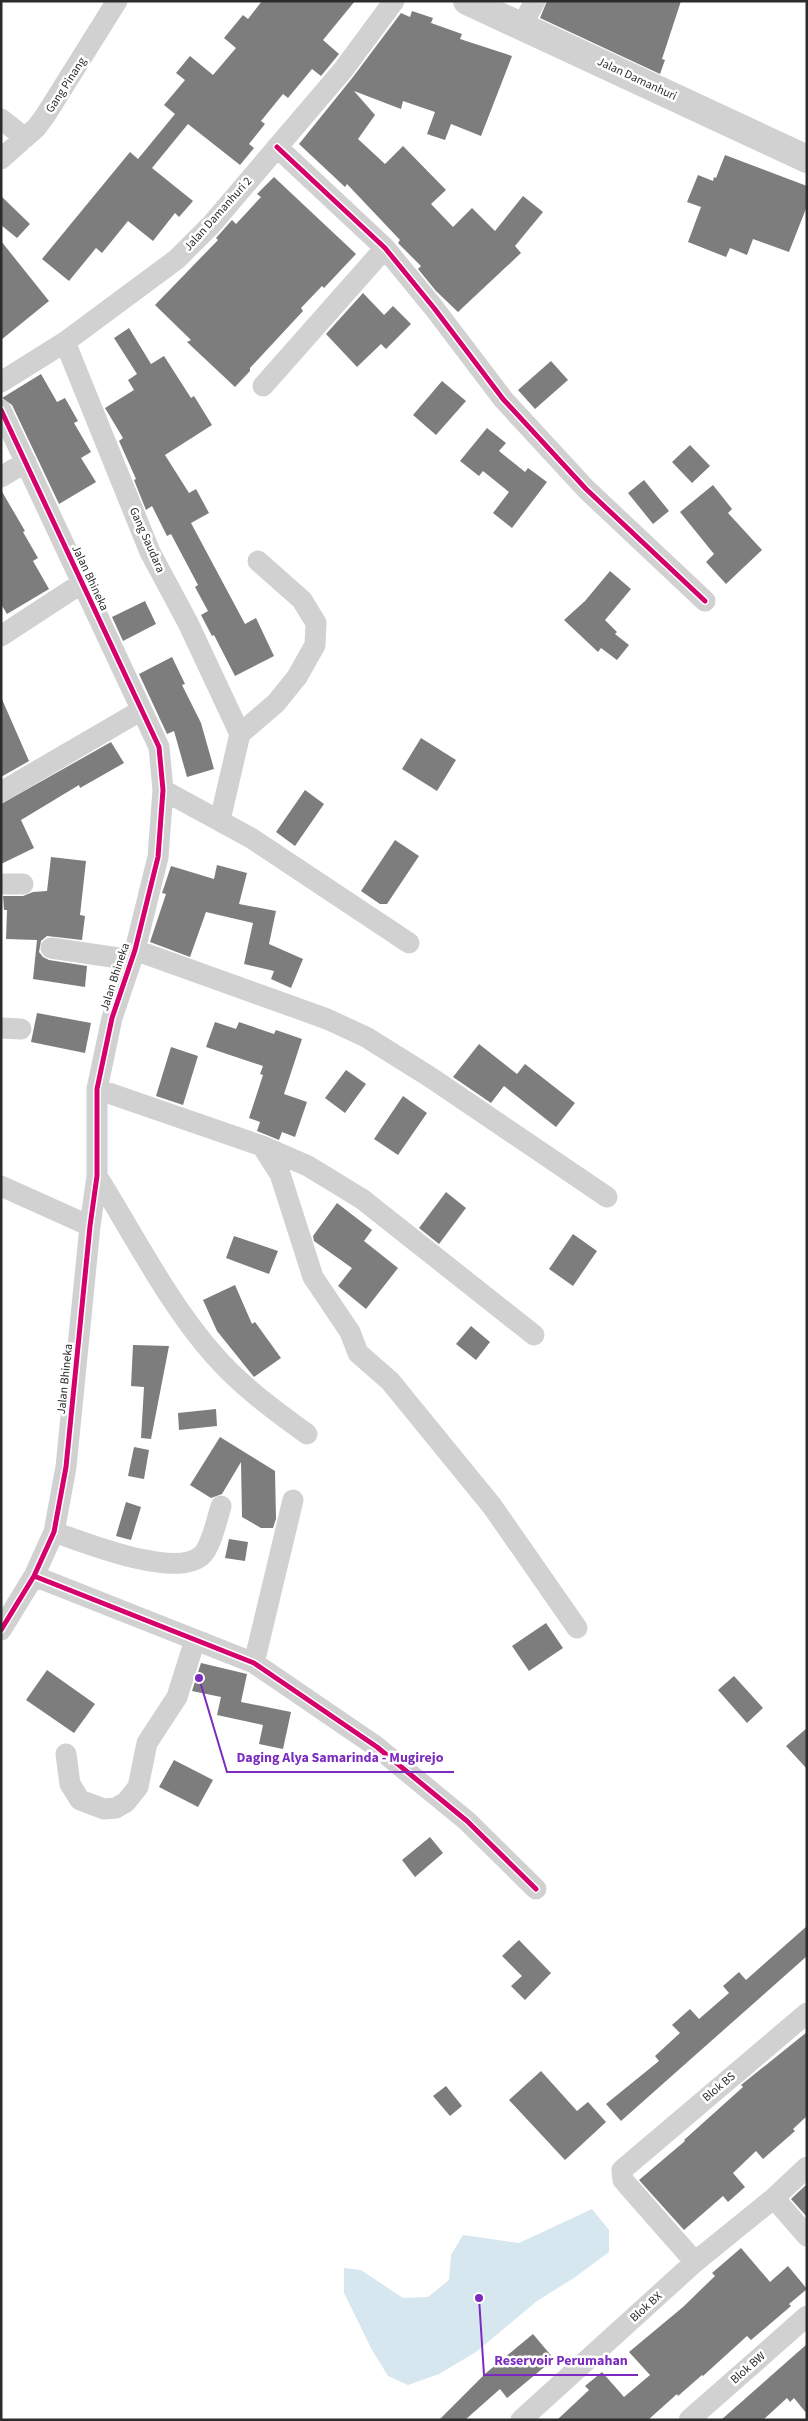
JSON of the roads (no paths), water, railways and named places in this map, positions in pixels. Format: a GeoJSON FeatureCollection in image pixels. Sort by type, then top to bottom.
{"type":"FeatureCollection","features":[{"type":"Feature","properties":{"kind":"street","name":"Gang Pinang"},"geometry":{"type":"LineString","coordinates":[[1,159],[25,138],[45,116],[70,80],[117,1]]}},
{"type":"Feature","properties":{"kind":"street","name":"Jalan Damanhuri 2"},"geometry":{"type":"LineString","coordinates":[[1,382],[65,342],[177,259],[210,225],[343,70],[394,1]]}},
{"type":"Feature","properties":{"kind":"street","name":"Jalan Damanhuri"},"geometry":{"type":"LineString","coordinates":[[466,1],[522,25],[807,158]]}},
{"type":"Feature","properties":{"kind":"street"},"geometry":{"type":"LineString","coordinates":[[522,25],[535,1]]}},
{"type":"Feature","properties":{"kind":"street"},"geometry":{"type":"LineString","coordinates":[[1,119],[25,138]]}},
{"type":"Feature","properties":{"kind":"street"},"geometry":{"type":"LineString","coordinates":[[277,147],[385,248],[434,308],[503,399],[586,490],[705,601]]}},
{"type":"Feature","properties":{"kind":"street"},"geometry":{"type":"LineString","coordinates":[[263,386],[385,248]]}},
{"type":"Feature","properties":{"kind":"street","name":"Gang Saudara"},"geometry":{"type":"LineString","coordinates":[[65,342],[150,552],[188,623],[240,734]]}},
{"type":"Feature","properties":{"kind":"street","name":"Jalan Bhineka"},"geometry":{"type":"LineString","coordinates":[[1,410],[140,711],[159,748],[163,790],[158,856],[133,955],[112,1018],[97,1088],[97,1176],[90,1226],[66,1467],[54,1532],[34,1576],[1,1630]]}},
{"type":"Feature","properties":{"kind":"street"},"geometry":{"type":"LineString","coordinates":[[1,477],[26,462]]}},
{"type":"Feature","properties":{"kind":"street"},"geometry":{"type":"LineString","coordinates":[[220,820],[240,734],[276,703],[297,677],[316,645],[316,623],[302,600],[258,561]]}},
{"type":"Feature","properties":{"kind":"street"},"geometry":{"type":"LineString","coordinates":[[1,636],[82,583]]}},
{"type":"Feature","properties":{"kind":"street"},"geometry":{"type":"LineString","coordinates":[[1,792],[140,711]]}},
{"type":"Feature","properties":{"kind":"street"},"geometry":{"type":"LineString","coordinates":[[163,790],[251,838],[409,943]]}},
{"type":"Feature","properties":{"kind":"street"},"geometry":{"type":"LineString","coordinates":[[1,884],[23,884]]}},
{"type":"Feature","properties":{"kind":"street"},"geometry":{"type":"LineString","coordinates":[[51,948],[133,955],[328,1019],[366,1037],[438,1083],[607,1197]]}},
{"type":"Feature","properties":{"kind":"street"},"geometry":{"type":"LineString","coordinates":[[97,1088],[262,1146],[308,1166],[362,1199],[534,1335]]}},
{"type":"Feature","properties":{"kind":"street"},"geometry":{"type":"LineString","coordinates":[[262,1146],[280,1174],[313,1277],[350,1332],[358,1353],[390,1381],[492,1506],[577,1628]]}},
{"type":"Feature","properties":{"kind":"street"},"geometry":{"type":"LineString","coordinates":[[97,1176],[182,1314],[214,1356],[259,1399],[307,1434]]}},
{"type":"Feature","properties":{"kind":"street"},"geometry":{"type":"LineString","coordinates":[[1,1186],[90,1226]]}},
{"type":"Feature","properties":{"kind":"street"},"geometry":{"type":"LineString","coordinates":[[254,1663],[292,1500]]}},
{"type":"Feature","properties":{"kind":"street"},"geometry":{"type":"LineString","coordinates":[[54,1532],[121,1556],[150,1561],[188,1562],[202,1556],[208,1546],[221,1506]]}},
{"type":"Feature","properties":{"kind":"street"},"geometry":{"type":"LineString","coordinates":[[34,1576],[254,1663],[377,1747],[467,1821],[536,1889]]}},
{"type":"Feature","properties":{"kind":"street"},"geometry":{"type":"LineString","coordinates":[[66,1754],[70,1784],[80,1800],[104,1808],[116,1808],[126,1802],[138,1787],[147,1743],[177,1697],[195,1640]]}},
{"type":"Feature","properties":{"kind":"street","name":"Blok BS"},"geometry":{"type":"LineString","coordinates":[[695,2262],[623,2180],[622,2170],[807,2013]]}},
{"type":"Feature","properties":{"kind":"street","name":"Blok BX"},"geometry":{"type":"LineString","coordinates":[[520,2420],[695,2262],[774,2198],[807,2167]]}},
{"type":"Feature","properties":{"kind":"street"},"geometry":{"type":"LineString","coordinates":[[774,2198],[807,2236]]}},
{"type":"Feature","properties":{"kind":"street","name":"Blok BW"},"geometry":{"type":"LineString","coordinates":[[689,2420],[807,2316]]}},
{"type":"Feature","properties":{"kind":"place","name":"Daging Alya Samarinda - Mugirejo"},"geometry":{"type":"Point","coordinates":[199,1678]}},
{"type":"Feature","properties":{"kind":"place","name":"Reservoir Perumahan"},"geometry":{"type":"Point","coordinates":[479,2298]}}]}
